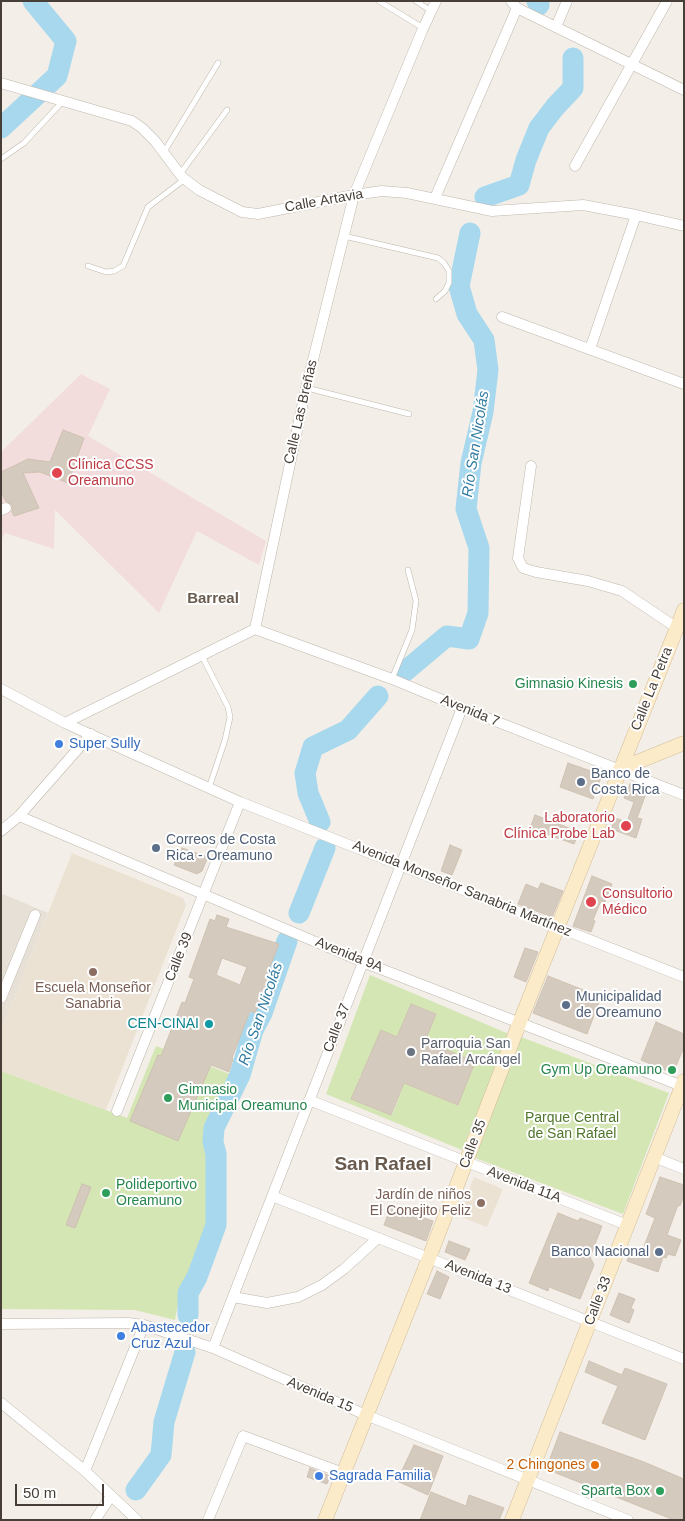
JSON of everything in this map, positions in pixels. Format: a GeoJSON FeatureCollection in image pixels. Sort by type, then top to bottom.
{"type":"FeatureCollection","features":[{"type":"Feature","properties":{"kind":"main road","name":"Calle La Petra"},"geometry":{"type":"LineString","coordinates":[[620,769],[684,610]]}},
{"type":"Feature","properties":{"kind":"main road"},"geometry":{"type":"LineString","coordinates":[[620,769],[684,743]]}},
{"type":"Feature","properties":{"kind":"main road","name":"Calle 35"},"geometry":{"type":"LineString","coordinates":[[326,1520],[620,769]]}},
{"type":"Feature","properties":{"kind":"main road","name":"Calle 33"},"geometry":{"type":"LineString","coordinates":[[512,1520],[683,1084]]}},
{"type":"Feature","properties":{"kind":"street","name":"Calle Las Breñas"},"geometry":{"type":"LineString","coordinates":[[254,629],[306,388],[354,195],[436,1]]}},
{"type":"Feature","properties":{"kind":"street"},"geometry":{"type":"LineString","coordinates":[[556,27],[567,1]]}},
{"type":"Feature","properties":{"kind":"street"},"geometry":{"type":"LineString","coordinates":[[575,166],[667,1]]}},
{"type":"Feature","properties":{"kind":"street"},"geometry":{"type":"LineString","coordinates":[[435,198],[514,5],[684,90]]}},
{"type":"Feature","properties":{"kind":"street","name":"Calle Artavia"},"geometry":{"type":"LineString","coordinates":[[1,83],[132,121],[156,141],[182,177],[199,190],[242,212],[258,214],[382,191],[435,198],[492,211],[583,205],[684,226]]}},
{"type":"Feature","properties":{"kind":"street"},"geometry":{"type":"LineString","coordinates":[[590,349],[636,215]]}},
{"type":"Feature","properties":{"kind":"street"},"geometry":{"type":"LineString","coordinates":[[502,317],[684,384]]}},
{"type":"Feature","properties":{"kind":"street"},"geometry":{"type":"LineString","coordinates":[[531,466],[518,558],[523,568],[588,581],[622,591],[677,628]]}},
{"type":"Feature","properties":{"kind":"street"},"geometry":{"type":"LineString","coordinates":[[64,723],[254,629]]}},
{"type":"Feature","properties":{"kind":"street","name":"Avenida 7"},"geometry":{"type":"LineString","coordinates":[[254,629],[392,678],[462,708],[684,795]]}},
{"type":"Feature","properties":{"kind":"street","name":"Avenida Monseñor Sanabria Martínez"},"geometry":{"type":"LineString","coordinates":[[1,689],[64,723],[240,802],[684,978]]}},
{"type":"Feature","properties":{"kind":"street","name":"Calle 37"},"geometry":{"type":"LineString","coordinates":[[213,1348],[462,708]]}},
{"type":"Feature","properties":{"kind":"street"},"geometry":{"type":"LineString","coordinates":[[1,831],[19,816],[91,734]]}},
{"type":"Feature","properties":{"kind":"street","name":"Calle 39"},"geometry":{"type":"LineString","coordinates":[[117,1111],[240,802]]}},
{"type":"Feature","properties":{"kind":"street","name":"Avenida 9A"},"geometry":{"type":"LineString","coordinates":[[19,816],[363,962],[519,1024],[683,1084]]}},
{"type":"Feature","properties":{"kind":"street"},"geometry":{"type":"LineString","coordinates":[[1,998],[5,980],[36,915]]}},
{"type":"Feature","properties":{"kind":"street","name":"Avenida 11A"},"geometry":{"type":"LineString","coordinates":[[309,1100],[627,1225]]}},
{"type":"Feature","properties":{"kind":"street"},"geometry":{"type":"LineString","coordinates":[[654,1157],[684,1168]]}},
{"type":"Feature","properties":{"kind":"street","name":"Avenida 13"},"geometry":{"type":"LineString","coordinates":[[272,1196],[684,1359]]}},
{"type":"Feature","properties":{"kind":"street"},"geometry":{"type":"LineString","coordinates":[[233,1297],[268,1303],[298,1297],[322,1285],[378,1238]]}},
{"type":"Feature","properties":{"kind":"street","name":"Avenida 15"},"geometry":{"type":"LineString","coordinates":[[1,1324],[119,1323],[144,1325],[213,1348],[366,1415],[628,1520]]}},
{"type":"Feature","properties":{"kind":"street"},"geometry":{"type":"LineString","coordinates":[[85,1471],[144,1325]]}},
{"type":"Feature","properties":{"kind":"street"},"geometry":{"type":"LineString","coordinates":[[1,1403],[85,1471],[137,1520]]}},
{"type":"Feature","properties":{"kind":"street"},"geometry":{"type":"LineString","coordinates":[[208,1520],[243,1436],[343,1474]]}},
{"type":"Feature","properties":{"kind":"street"},"geometry":{"type":"LineString","coordinates":[[95,1520],[111,1496]]}},
{"type":"Feature","properties":{"kind":"lane"},"geometry":{"type":"LineString","coordinates":[[379,1],[423,28]]}},
{"type":"Feature","properties":{"kind":"lane"},"geometry":{"type":"LineString","coordinates":[[416,1],[431,11]]}},
{"type":"Feature","properties":{"kind":"lane"},"geometry":{"type":"LineString","coordinates":[[164,153],[218,64]]}},
{"type":"Feature","properties":{"kind":"lane"},"geometry":{"type":"LineString","coordinates":[[1,159],[24,143],[59,100]]}},
{"type":"Feature","properties":{"kind":"lane"},"geometry":{"type":"LineString","coordinates":[[88,266],[106,272],[114,271],[123,266],[148,207],[182,177],[227,110]]}},
{"type":"Feature","properties":{"kind":"lane"},"geometry":{"type":"LineString","coordinates":[[344,236],[438,258],[444,263],[449,272],[449,283],[445,291],[436,299]]}},
{"type":"Feature","properties":{"kind":"lane"},"geometry":{"type":"LineString","coordinates":[[306,388],[409,414]]}},
{"type":"Feature","properties":{"kind":"lane"},"geometry":{"type":"LineString","coordinates":[[392,678],[412,630],[416,600],[408,570]]}},
{"type":"Feature","properties":{"kind":"lane"},"geometry":{"type":"LineString","coordinates":[[201,655],[228,706],[230,716],[225,740],[209,788]]}},
{"type":"Feature","properties":{"kind":"shaded area"},"geometry":{"type":"Polygon","coordinates":[[[81,374],[110,389],[88,436],[266,541],[259,565],[197,531],[159,613],[55,510],[54,549],[5,533],[1,541],[1,452],[81,374]]]}},
{"type":"Feature","properties":{"kind":"shaded area","name":"Escuela Monseñor Sanabria"},"geometry":{"type":"Polygon","coordinates":[[[72,853],[183,898],[186,905],[106,1110],[1,1071],[1,1031],[72,853]]]}},
{"type":"Feature","properties":{"kind":"shaded area"},"geometry":{"type":"Polygon","coordinates":[[[3,894],[48,913],[1,1031],[1,895],[3,894]]]}},
{"type":"Feature","properties":{"kind":"shaded area","name":"Jardín de niños El Conejito Feliz"},"geometry":{"type":"Polygon","coordinates":[[[474,1177],[503,1189],[487,1227],[459,1216],[474,1177]]]}},
{"type":"Feature","properties":{"kind":"green space"},"geometry":{"type":"Polygon","coordinates":[[[370,975],[509,1034],[462,1150],[326,1094],[370,975]],[[411,1004],[397,1037],[381,1030],[376,1079],[361,1074],[352,1099],[392,1115],[402,1089],[380,1080],[382,1074],[458,1105],[475,1062],[425,1041],[436,1014],[411,1004]]]}},
{"type":"Feature","properties":{"kind":"green space","name":"Parque Central de San Rafael"},"geometry":{"type":"Polygon","coordinates":[[[521,1037],[669,1093],[623,1214],[475,1158],[521,1037]]]}},
{"type":"Feature","properties":{"kind":"green space","name":"Polideportivo Oreamuno"},"geometry":{"type":"Polygon","coordinates":[[[156,1046],[230,1074],[204,1135],[213,1177],[209,1222],[188,1275],[175,1320],[135,1310],[1,1309],[1,1071],[127,1118],[156,1046]]]}},
{"type":"Feature","properties":{"kind":"building","name":"Clínica CCSS Oreamuno"},"geometry":{"type":"Polygon","coordinates":[[[63,430],[84,438],[68,483],[40,472],[23,473],[39,508],[14,516],[12,505],[6,501],[1,492],[1,472],[28,459],[50,462],[63,430]]]}},
{"type":"Feature","properties":{"kind":"building","name":"Banco de Costa Rica"},"geometry":{"type":"Polygon","coordinates":[[[568,763],[602,775],[593,799],[560,787],[568,763]]]}},
{"type":"Feature","properties":{"kind":"building"},"geometry":{"type":"Polygon","coordinates":[[[630,784],[647,791],[637,818],[642,819],[636,838],[611,829],[615,818],[627,822],[634,802],[624,798],[630,784]]]}},
{"type":"Feature","properties":{"kind":"building"},"geometry":{"type":"Polygon","coordinates":[[[535,815],[577,831],[578,835],[574,844],[530,828],[535,815]]]}},
{"type":"Feature","properties":{"kind":"building"},"geometry":{"type":"Polygon","coordinates":[[[450,845],[462,850],[452,875],[441,871],[450,845]]]}},
{"type":"Feature","properties":{"kind":"building"},"geometry":{"type":"Polygon","coordinates":[[[182,848],[208,857],[202,871],[197,874],[174,865],[182,848]]]}},
{"type":"Feature","properties":{"kind":"building"},"geometry":{"type":"Polygon","coordinates":[[[592,876],[612,884],[605,902],[601,901],[593,920],[595,921],[591,932],[573,926],[592,876]]]}},
{"type":"Feature","properties":{"kind":"building"},"geometry":{"type":"Polygon","coordinates":[[[541,883],[563,891],[552,917],[518,904],[526,884],[538,889],[541,883]]]}},
{"type":"Feature","properties":{"kind":"building"},"geometry":{"type":"Polygon","coordinates":[[[217,915],[229,919],[226,927],[279,944],[266,977],[269,978],[255,1013],[250,1011],[232,1058],[229,1072],[211,1065],[178,1141],[130,1121],[158,1055],[161,1056],[182,1002],[185,1003],[194,979],[189,977],[210,919],[215,921],[217,915]],[[222,958],[216,975],[240,985],[247,967],[222,958]]]}},
{"type":"Feature","properties":{"kind":"building"},"geometry":{"type":"Polygon","coordinates":[[[525,948],[538,952],[526,982],[514,977],[525,948]]]}},
{"type":"Feature","properties":{"kind":"building","name":"Municipalidad de Oreamuno"},"geometry":{"type":"Polygon","coordinates":[[[548,976],[601,997],[587,1034],[533,1013],[548,976]]]}},
{"type":"Feature","properties":{"kind":"building","name":"Parroquia San Rafael Arcángel"},"geometry":{"type":"Polygon","coordinates":[[[411,1004],[436,1014],[425,1041],[475,1062],[458,1105],[404,1083],[391,1115],[351,1099],[381,1030],[397,1037],[411,1004]]]}},
{"type":"Feature","properties":{"kind":"building"},"geometry":{"type":"Polygon","coordinates":[[[656,1022],[684,1034],[684,1047],[673,1073],[641,1060],[656,1022]]]}},
{"type":"Feature","properties":{"kind":"building"},"geometry":{"type":"Polygon","coordinates":[[[660,1177],[684,1185],[684,1195],[680,1206],[678,1205],[667,1235],[681,1240],[675,1256],[668,1254],[666,1258],[663,1257],[658,1272],[627,1261],[631,1251],[641,1254],[655,1218],[646,1214],[660,1177]]]}},
{"type":"Feature","properties":{"kind":"building"},"geometry":{"type":"Polygon","coordinates":[[[82,1184],[91,1187],[75,1228],[66,1225],[82,1184]]]}},
{"type":"Feature","properties":{"kind":"building"},"geometry":{"type":"Polygon","coordinates":[[[391,1207],[433,1221],[426,1241],[384,1225],[391,1207]]]}},
{"type":"Feature","properties":{"kind":"building"},"geometry":{"type":"Polygon","coordinates":[[[558,1213],[578,1221],[580,1218],[602,1226],[590,1257],[594,1265],[580,1299],[549,1287],[548,1291],[529,1283],[558,1213]]]}},
{"type":"Feature","properties":{"kind":"building"},"geometry":{"type":"Polygon","coordinates":[[[449,1241],[470,1249],[465,1260],[445,1252],[449,1241]]]}},
{"type":"Feature","properties":{"kind":"building"},"geometry":{"type":"Polygon","coordinates":[[[437,1271],[449,1277],[440,1299],[427,1294],[437,1271]]]}},
{"type":"Feature","properties":{"kind":"building"},"geometry":{"type":"Polygon","coordinates":[[[619,1293],[635,1299],[631,1308],[634,1310],[629,1323],[610,1315],[619,1293]]]}},
{"type":"Feature","properties":{"kind":"building"},"geometry":{"type":"Polygon","coordinates":[[[589,1361],[622,1375],[625,1368],[667,1384],[645,1440],[602,1423],[618,1386],[585,1372],[589,1361]]]}},
{"type":"Feature","properties":{"kind":"building","name":"2 Chingones"},"geometry":{"type":"Polygon","coordinates":[[[560,1432],[644,1462],[684,1479],[684,1516],[682,1520],[674,1520],[546,1469],[560,1432]]]}},
{"type":"Feature","properties":{"kind":"building"},"geometry":{"type":"Polygon","coordinates":[[[414,1445],[443,1456],[428,1495],[397,1481],[414,1445]]]}},
{"type":"Feature","properties":{"kind":"building","name":"Sagrada Familia"},"geometry":{"type":"Polygon","coordinates":[[[310,1468],[330,1476],[327,1484],[307,1477],[310,1468]]]}},
{"type":"Feature","properties":{"kind":"building"},"geometry":{"type":"Polygon","coordinates":[[[431,1492],[466,1506],[469,1495],[504,1508],[499,1520],[420,1520],[431,1492]]]}},
{"type":"Feature","properties":{"kind":"waterway"},"geometry":{"type":"LineString","coordinates":[[1,128],[57,76],[66,41],[33,1]]}},
{"type":"Feature","properties":{"kind":"waterway","name":"Río San Nicolás"},"geometry":{"type":"LineString","coordinates":[[537,1],[539,5]]}},
{"type":"Feature","properties":{"kind":"waterway","name":"Río San Nicolás"},"geometry":{"type":"LineString","coordinates":[[485,197],[519,185],[526,160],[539,128],[573,88],[573,58]]}},
{"type":"Feature","properties":{"kind":"waterway","name":"Río San Nicolás"},"geometry":{"type":"LineString","coordinates":[[403,673],[447,636],[469,639],[478,613],[479,548],[466,509],[471,463],[483,412],[488,370],[484,340],[467,314],[459,286],[470,233]]}},
{"type":"Feature","properties":{"kind":"waterway","name":"Río San Nicolás"},"geometry":{"type":"LineString","coordinates":[[320,822],[308,793],[305,773],[313,747],[348,730],[378,696]]}},
{"type":"Feature","properties":{"kind":"waterway","name":"Río San Nicolás"},"geometry":{"type":"LineString","coordinates":[[299,913],[325,848]]}},
{"type":"Feature","properties":{"kind":"waterway","name":"Río San Nicolás"},"geometry":{"type":"LineString","coordinates":[[188,1315],[188,1293],[197,1277],[216,1225],[214,1128],[240,1075],[253,1030],[262,1013],[287,941]]}},
{"type":"Feature","properties":{"kind":"waterway","name":"Río San Nicolás"},"geometry":{"type":"LineString","coordinates":[[136,1490],[161,1455],[164,1422],[185,1352]]}},
{"type":"Feature","properties":{"kind":"place","name":"Clínica CCSS Oreamuno"},"geometry":{"type":"Point","coordinates":[57,473]}},
{"type":"Feature","properties":{"kind":"place","name":"Gimnasio Kinesis"},"geometry":{"type":"Point","coordinates":[633,684]}},
{"type":"Feature","properties":{"kind":"place","name":"Super Sully"},"geometry":{"type":"Point","coordinates":[59,744]}},
{"type":"Feature","properties":{"kind":"place","name":"Banco de Costa Rica"},"geometry":{"type":"Point","coordinates":[581,782]}},
{"type":"Feature","properties":{"kind":"place","name":"Laboratorio Clínica Probe Lab"},"geometry":{"type":"Point","coordinates":[626,826]}},
{"type":"Feature","properties":{"kind":"place","name":"Correos de Costa Rica - Oreamuno"},"geometry":{"type":"Point","coordinates":[156,848]}},
{"type":"Feature","properties":{"kind":"place","name":"Consultorio Médico"},"geometry":{"type":"Point","coordinates":[591,902]}},
{"type":"Feature","properties":{"kind":"place","name":"Escuela Monseñor Sanabria"},"geometry":{"type":"Point","coordinates":[93,972]}},
{"type":"Feature","properties":{"kind":"place","name":"Municipalidad de Oreamuno"},"geometry":{"type":"Point","coordinates":[566,1005]}},
{"type":"Feature","properties":{"kind":"place","name":"CEN-CINAI"},"geometry":{"type":"Point","coordinates":[209,1024]}},
{"type":"Feature","properties":{"kind":"place","name":"Parroquia San Rafael Arcángel"},"geometry":{"type":"Point","coordinates":[411,1052]}},
{"type":"Feature","properties":{"kind":"place","name":"Gym Up Oreamuno"},"geometry":{"type":"Point","coordinates":[672,1070]}},
{"type":"Feature","properties":{"kind":"place","name":"Gimnasio Municipal Oreamuno"},"geometry":{"type":"Point","coordinates":[168,1098]}},
{"type":"Feature","properties":{"kind":"place","name":"Polideportivo Oreamuno"},"geometry":{"type":"Point","coordinates":[106,1193]}},
{"type":"Feature","properties":{"kind":"place","name":"Jardín de niños El Conejito Feliz"},"geometry":{"type":"Point","coordinates":[481,1203]}},
{"type":"Feature","properties":{"kind":"place","name":"Banco Nacional"},"geometry":{"type":"Point","coordinates":[659,1252]}},
{"type":"Feature","properties":{"kind":"place","name":"Abastecedor Cruz Azul"},"geometry":{"type":"Point","coordinates":[121,1336]}},
{"type":"Feature","properties":{"kind":"place","name":"2 Chingones"},"geometry":{"type":"Point","coordinates":[595,1465]}},
{"type":"Feature","properties":{"kind":"place","name":"Sagrada Familia"},"geometry":{"type":"Point","coordinates":[319,1476]}},
{"type":"Feature","properties":{"kind":"place","name":"Sparta Box"},"geometry":{"type":"Point","coordinates":[660,1491]}},
{"type":"Feature","properties":{"kind":"district","name":"Barreal"},"geometry":{"type":"Point","coordinates":[213,599]}},
{"type":"Feature","properties":{"kind":"district","name":"San Rafael"},"geometry":{"type":"Point","coordinates":[383,1165]}}]}
